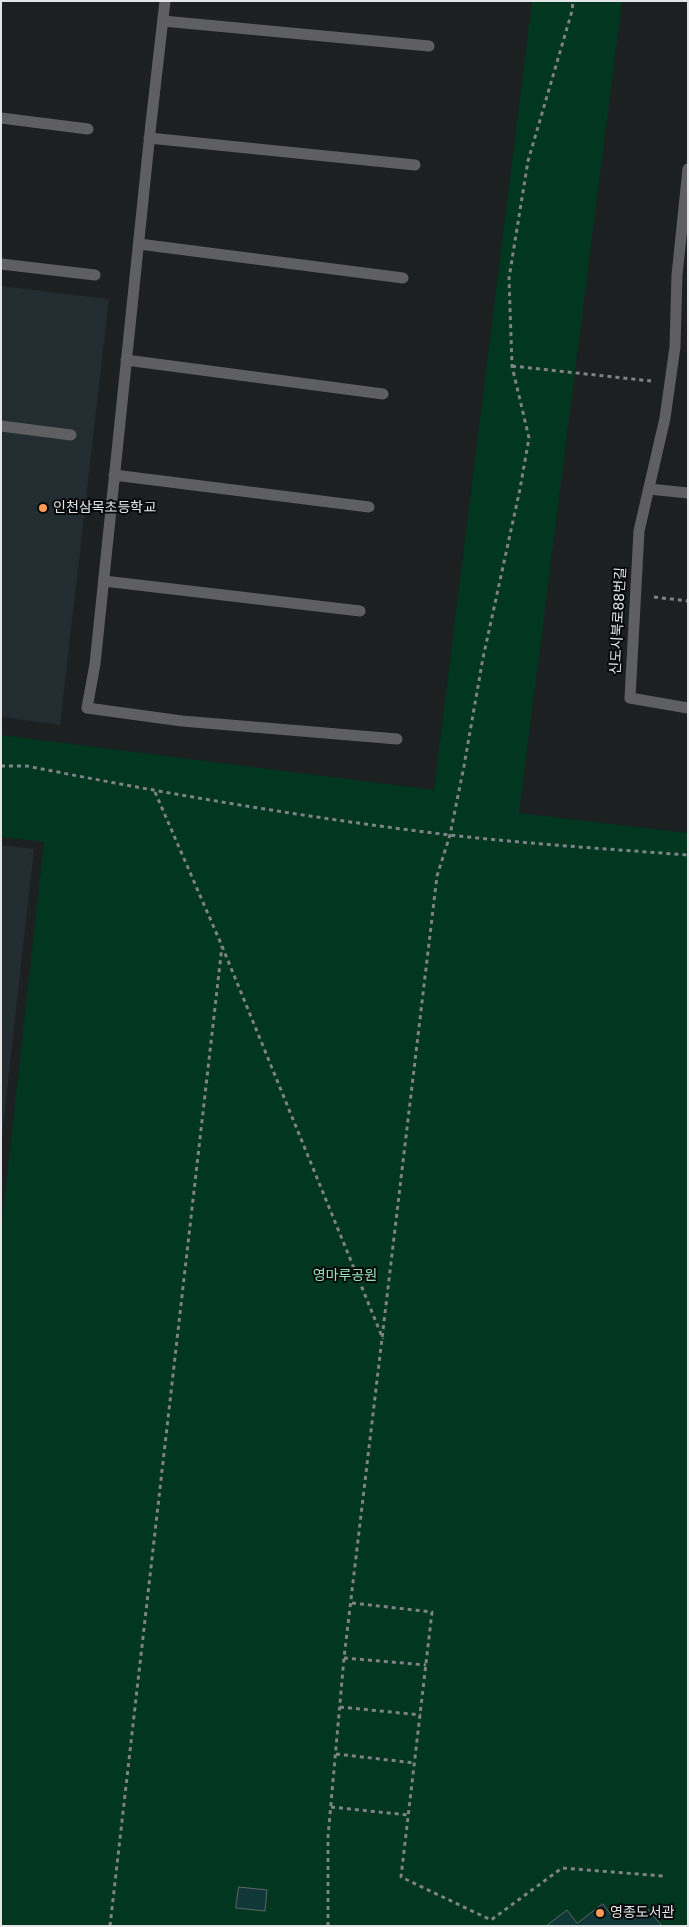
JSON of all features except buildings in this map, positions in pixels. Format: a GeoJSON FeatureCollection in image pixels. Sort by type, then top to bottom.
{"type":"FeatureCollection","features":[{"type":"Feature","properties":{"kind":"lane"},"geometry":{"type":"LineString","coordinates":[[165,1],[149,138],[95,664],[88,708],[182,721],[397,739]]}},
{"type":"Feature","properties":{"kind":"lane"},"geometry":{"type":"LineString","coordinates":[[163,21],[429,46]]}},
{"type":"Feature","properties":{"kind":"lane"},"geometry":{"type":"LineString","coordinates":[[1,118],[88,129]]}},
{"type":"Feature","properties":{"kind":"lane"},"geometry":{"type":"LineString","coordinates":[[149,138],[414,165]]}},
{"type":"Feature","properties":{"kind":"lane","name":"신도시북로88번길"},"geometry":{"type":"LineString","coordinates":[[688,169],[682,276],[670,384],[665,418],[639,531],[630,698],[688,708]]}},
{"type":"Feature","properties":{"kind":"lane"},"geometry":{"type":"LineString","coordinates":[[139,244],[403,278]]}},
{"type":"Feature","properties":{"kind":"lane"},"geometry":{"type":"LineString","coordinates":[[1,264],[95,275]]}},
{"type":"Feature","properties":{"kind":"lane"},"geometry":{"type":"LineString","coordinates":[[126,360],[383,394]]}},
{"type":"Feature","properties":{"kind":"lane"},"geometry":{"type":"LineString","coordinates":[[1,426],[71,435]]}},
{"type":"Feature","properties":{"kind":"lane"},"geometry":{"type":"LineString","coordinates":[[114,475],[370,506]]}},
{"type":"Feature","properties":{"kind":"lane"},"geometry":{"type":"LineString","coordinates":[[649,489],[688,493]]}},
{"type":"Feature","properties":{"kind":"lane"},"geometry":{"type":"LineString","coordinates":[[104,580],[360,611]]}},
{"type":"Feature","properties":{"kind":"path"},"geometry":{"type":"LineString","coordinates":[[328,1926],[328,1837],[344,1658],[437,876],[450,835],[483,658],[520,488],[528,438],[512,366],[509,278],[528,161],[572,12],[573,1]]}},
{"type":"Feature","properties":{"kind":"path"},"geometry":{"type":"LineString","coordinates":[[512,366],[670,384]]}},
{"type":"Feature","properties":{"kind":"path"},"geometry":{"type":"LineString","coordinates":[[636,595],[688,601]]}},
{"type":"Feature","properties":{"kind":"path"},"geometry":{"type":"LineString","coordinates":[[1,766],[27,766],[219,803],[450,835],[688,855]]}},
{"type":"Feature","properties":{"kind":"path"},"geometry":{"type":"LineString","coordinates":[[155,792],[222,946],[383,1340]]}},
{"type":"Feature","properties":{"kind":"path"},"geometry":{"type":"LineString","coordinates":[[110,1926],[222,946]]}},
{"type":"Feature","properties":{"kind":"path"},"geometry":{"type":"LineString","coordinates":[[352,1603],[432,1612],[401,1877],[491,1920],[562,1868],[663,1876]]}},
{"type":"Feature","properties":{"kind":"path"},"geometry":{"type":"LineString","coordinates":[[344,1658],[426,1666]]}},
{"type":"Feature","properties":{"kind":"path"},"geometry":{"type":"LineString","coordinates":[[340,1707],[420,1715]]}},
{"type":"Feature","properties":{"kind":"path"},"geometry":{"type":"LineString","coordinates":[[336,1754],[414,1763]]}},
{"type":"Feature","properties":{"kind":"path"},"geometry":{"type":"LineString","coordinates":[[330,1807],[408,1815]]}},
{"type":"Feature","properties":{"kind":"shaded area","name":"인천삼목초등학교"},"geometry":{"type":"Polygon","coordinates":[[[1,286],[109,299],[60,725],[1,717],[1,286]]]}},
{"type":"Feature","properties":{"kind":"shaded area"},"geometry":{"type":"Polygon","coordinates":[[[1,845],[34,849],[1,1145],[1,845]]]}},
{"type":"Feature","properties":{"kind":"green space","name":"영마루공원"},"geometry":{"type":"Polygon","coordinates":[[[532,1],[622,1],[519,813],[688,833],[688,1926],[1,1926],[1,1231],[44,842],[1,837],[1,735],[434,790],[532,1]]]}},
{"type":"Feature","properties":{"kind":"place","name":"인천삼목초등학교"},"geometry":{"type":"Point","coordinates":[43,508]}},
{"type":"Feature","properties":{"kind":"place","name":"영종도서관"},"geometry":{"type":"Point","coordinates":[600,1913]}}]}
